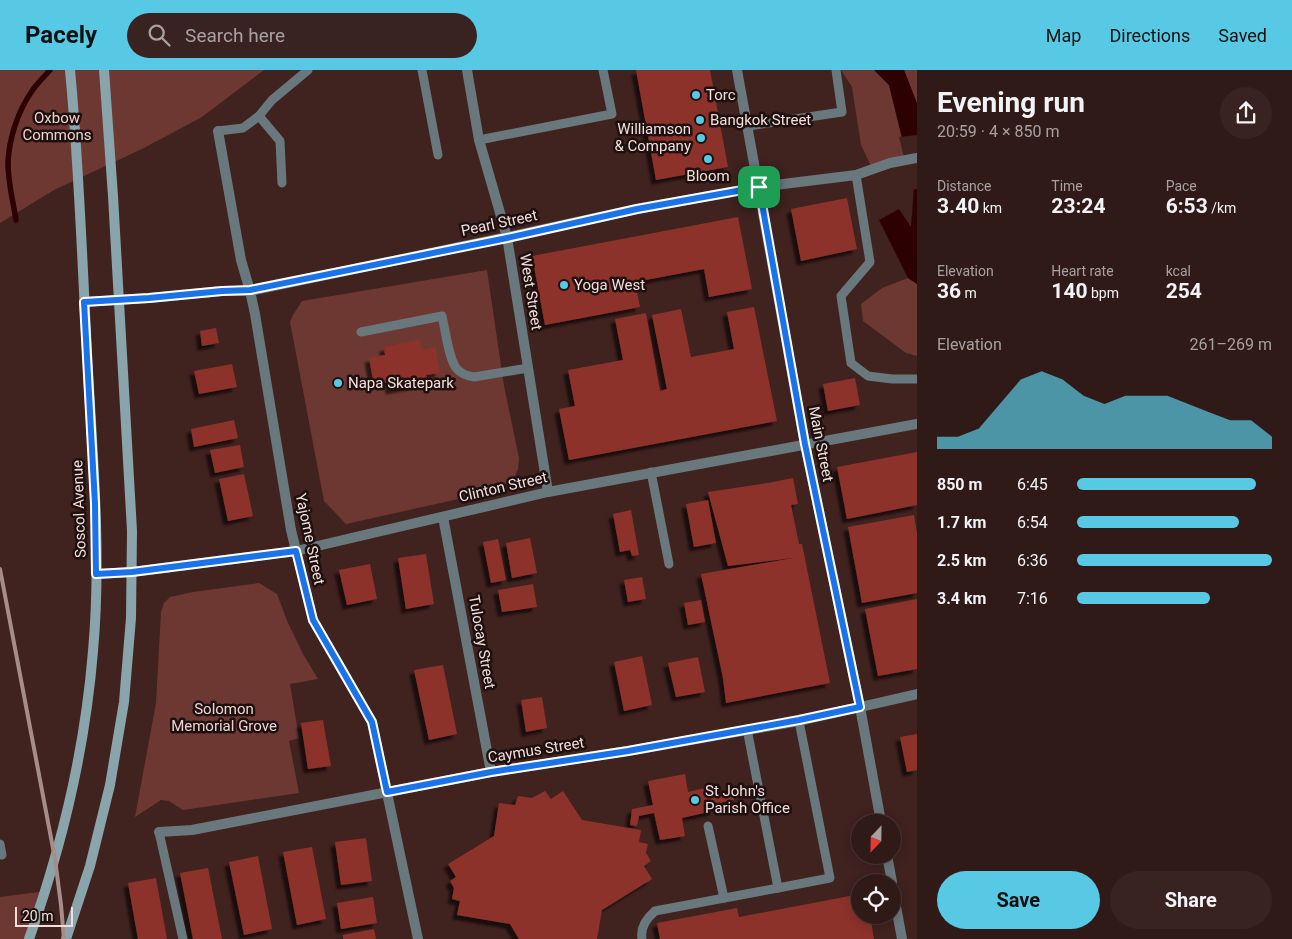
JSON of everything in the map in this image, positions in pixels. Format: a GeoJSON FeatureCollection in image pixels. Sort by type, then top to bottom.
{"type":"FeatureCollection","features":[{"type":"Feature","properties":{"kind":"main road","name":"Soscol Avenue"},"geometry":{"type":"LineString","coordinates":[[29,939],[46,891],[66,816],[84,734],[94,650],[95,511],[80,219],[70,70]]}},
{"type":"Feature","properties":{"kind":"main road"},"geometry":{"type":"LineString","coordinates":[[66,939],[92,859],[114,764],[130,640],[132,531],[104,70]]}},
{"type":"Feature","properties":{"kind":"street","name":"West Street"},"geometry":{"type":"LineString","coordinates":[[467,70],[479,140],[507,238],[548,492]]}},
{"type":"Feature","properties":{"kind":"street","name":"Main Street"},"geometry":{"type":"LineString","coordinates":[[737,70],[805,444],[860,707],[880,814]]}},
{"type":"Feature","properties":{"kind":"street","name":"Yajome Street"},"geometry":{"type":"LineString","coordinates":[[218,131],[241,260],[250,290],[291,530],[313,620],[372,722],[418,939]]}},
{"type":"Feature","properties":{"kind":"street","name":"Pearl Street"},"geometry":{"type":"LineString","coordinates":[[84,302],[250,290],[507,238],[637,209],[759,187],[856,175],[890,163],[917,158]]}},
{"type":"Feature","properties":{"kind":"street","name":"Clinton Street"},"geometry":{"type":"LineString","coordinates":[[96,574],[132,572],[296,551],[548,492],[917,424]]}},
{"type":"Feature","properties":{"kind":"street","name":"Tulocay Street"},"geometry":{"type":"LineString","coordinates":[[444,517],[491,772]]}},
{"type":"Feature","properties":{"kind":"street","name":"Caymus Street"},"geometry":{"type":"LineString","coordinates":[[159,832],[192,830],[491,772],[628,751],[799,720],[917,694]]}},
{"type":"Feature","properties":{"kind":"street"},"geometry":{"type":"LineString","coordinates":[[899,924],[902,939]]}},
{"type":"Feature","properties":{"kind":"lane"},"geometry":{"type":"LineString","coordinates":[[218,131],[243,128],[259,116],[272,100],[308,70]]}},
{"type":"Feature","properties":{"kind":"lane"},"geometry":{"type":"LineString","coordinates":[[422,70],[438,155]]}},
{"type":"Feature","properties":{"kind":"lane"},"geometry":{"type":"LineString","coordinates":[[479,140],[612,114],[603,70]]}},
{"type":"Feature","properties":{"kind":"lane"},"geometry":{"type":"LineString","coordinates":[[748,126],[842,112],[836,70]]}},
{"type":"Feature","properties":{"kind":"lane"},"geometry":{"type":"LineString","coordinates":[[259,116],[280,141],[282,183]]}},
{"type":"Feature","properties":{"kind":"lane"},"geometry":{"type":"LineString","coordinates":[[856,175],[870,262],[841,296],[851,363],[868,376],[892,379],[917,379]]}},
{"type":"Feature","properties":{"kind":"lane"},"geometry":{"type":"LineString","coordinates":[[361,332],[442,316],[452,362],[457,370],[474,377],[528,368]]}},
{"type":"Feature","properties":{"kind":"lane"},"geometry":{"type":"LineString","coordinates":[[651,472],[669,564]]}},
{"type":"Feature","properties":{"kind":"lane"},"geometry":{"type":"LineString","coordinates":[[642,939],[641,935],[645,923],[655,911],[830,878],[799,720]]}},
{"type":"Feature","properties":{"kind":"lane"},"geometry":{"type":"LineString","coordinates":[[748,729],[778,888]]}},
{"type":"Feature","properties":{"kind":"lane"},"geometry":{"type":"LineString","coordinates":[[708,826],[724,898]]}},
{"type":"Feature","properties":{"kind":"lane"},"geometry":{"type":"LineString","coordinates":[[159,832],[183,939]]}},
{"type":"Feature","properties":{"kind":"lane"},"geometry":{"type":"LineString","coordinates":[[0,844],[2,855],[0,855]]}},
{"type":"Feature","properties":{"kind":"green space","name":"Oxbow Commons"},"geometry":{"type":"Polygon","coordinates":[[[0,70],[264,70],[202,117],[142,149],[54,190],[0,223],[0,70]]]}},
{"type":"Feature","properties":{"kind":"green space"},"geometry":{"type":"Polygon","coordinates":[[[841,70],[874,70],[889,85],[907,160],[871,166],[861,145],[852,87],[841,70]]]}},
{"type":"Feature","properties":{"kind":"green space"},"geometry":{"type":"Polygon","coordinates":[[[904,70],[917,70],[917,105],[904,70]]]}},
{"type":"Feature","properties":{"kind":"green space"},"geometry":{"type":"Polygon","coordinates":[[[487,270],[504,386],[519,458],[518,469],[513,480],[490,492],[346,524],[324,501],[290,322],[293,315],[302,301],[487,270]]]}},
{"type":"Feature","properties":{"kind":"green space"},"geometry":{"type":"Polygon","coordinates":[[[908,278],[917,284],[917,356],[906,353],[863,321],[861,304],[882,288],[908,278]]]}},
{"type":"Feature","properties":{"kind":"green space","name":"Solomon Memorial Grove"},"geometry":{"type":"Polygon","coordinates":[[[259,583],[277,594],[288,623],[318,679],[290,684],[299,738],[289,741],[299,793],[183,810],[169,801],[161,800],[135,817],[156,703],[161,612],[164,603],[170,597],[193,592],[259,583]]]}},
{"type":"Feature","properties":{"kind":"green space"},"geometry":{"type":"Polygon","coordinates":[[[46,891],[29,939],[0,939],[0,897],[46,891]]]}},
{"type":"Feature","properties":{"kind":"shaded area"},"geometry":{"type":"Polygon","coordinates":[[[874,70],[904,70],[917,103],[917,284],[908,278],[879,220],[899,209],[911,227],[914,186],[889,85],[874,70]]]}},
{"type":"Feature","properties":{"kind":"pier"},"geometry":{"type":"Polygon","coordinates":[[[917,135],[917,189],[911,190],[899,137],[917,135]]]}},
{"type":"Feature","properties":{"kind":"building"},"geometry":{"type":"Polygon","coordinates":[[[636,70],[710,70],[728,167],[656,180],[636,70]]]}},
{"type":"Feature","properties":{"kind":"building"},"geometry":{"type":"Polygon","coordinates":[[[847,198],[857,249],[801,261],[791,209],[847,198]]]}},
{"type":"Feature","properties":{"kind":"building"},"geometry":{"type":"Polygon","coordinates":[[[738,217],[752,289],[709,297],[704,269],[635,282],[640,307],[545,325],[532,256],[738,217]]]}},
{"type":"Feature","properties":{"kind":"building"},"geometry":{"type":"Polygon","coordinates":[[[754,307],[777,421],[569,460],[559,409],[575,406],[568,370],[623,360],[615,319],[646,313],[660,391],[667,389],[652,315],[681,309],[691,357],[734,349],[727,312],[754,307]]]}},
{"type":"Feature","properties":{"kind":"building"},"geometry":{"type":"Polygon","coordinates":[[[216,328],[219,343],[202,346],[200,331],[216,328]]]}},
{"type":"Feature","properties":{"kind":"building"},"geometry":{"type":"Polygon","coordinates":[[[420,340],[422,350],[435,347],[440,373],[426,375],[428,383],[390,390],[389,382],[374,385],[369,358],[385,355],[384,347],[420,340]]]}},
{"type":"Feature","properties":{"kind":"building"},"geometry":{"type":"Polygon","coordinates":[[[232,364],[237,387],[199,394],[194,371],[232,364]]]}},
{"type":"Feature","properties":{"kind":"building"},"geometry":{"type":"Polygon","coordinates":[[[855,378],[860,405],[828,411],[823,384],[855,378]]]}},
{"type":"Feature","properties":{"kind":"building"},"geometry":{"type":"Polygon","coordinates":[[[234,420],[238,438],[194,447],[191,429],[234,420]]]}},
{"type":"Feature","properties":{"kind":"building"},"geometry":{"type":"Polygon","coordinates":[[[240,445],[244,467],[215,473],[210,450],[240,445]]]}},
{"type":"Feature","properties":{"kind":"building"},"geometry":{"type":"Polygon","coordinates":[[[917,452],[917,505],[847,519],[837,467],[917,452]]]}},
{"type":"Feature","properties":{"kind":"building"},"geometry":{"type":"Polygon","coordinates":[[[244,474],[253,516],[228,521],[219,479],[244,474]]]}},
{"type":"Feature","properties":{"kind":"building"},"geometry":{"type":"Polygon","coordinates":[[[793,478],[798,504],[791,505],[799,544],[802,544],[830,683],[726,703],[723,678],[701,574],[793,558],[728,566],[708,492],[793,478]]]}},
{"type":"Feature","properties":{"kind":"building"},"geometry":{"type":"Polygon","coordinates":[[[708,500],[716,543],[694,547],[686,504],[708,500]]]}},
{"type":"Feature","properties":{"kind":"building"},"geometry":{"type":"Polygon","coordinates":[[[631,510],[639,555],[632,556],[630,550],[620,552],[613,514],[631,510]]]}},
{"type":"Feature","properties":{"kind":"building"},"geometry":{"type":"Polygon","coordinates":[[[914,515],[917,533],[917,593],[862,603],[848,527],[914,515]]]}},
{"type":"Feature","properties":{"kind":"building"},"geometry":{"type":"Polygon","coordinates":[[[530,538],[537,573],[512,578],[506,543],[530,538]]]}},
{"type":"Feature","properties":{"kind":"building"},"geometry":{"type":"Polygon","coordinates":[[[498,539],[506,580],[491,583],[483,542],[498,539]]]}},
{"type":"Feature","properties":{"kind":"building"},"geometry":{"type":"Polygon","coordinates":[[[426,554],[434,604],[406,609],[398,558],[426,554]]]}},
{"type":"Feature","properties":{"kind":"building"},"geometry":{"type":"Polygon","coordinates":[[[370,564],[377,599],[347,605],[339,570],[370,564]]]}},
{"type":"Feature","properties":{"kind":"building"},"geometry":{"type":"Polygon","coordinates":[[[642,577],[646,599],[628,602],[624,580],[642,577]]]}},
{"type":"Feature","properties":{"kind":"building"},"geometry":{"type":"Polygon","coordinates":[[[533,584],[537,607],[502,612],[498,590],[533,584]]]}},
{"type":"Feature","properties":{"kind":"building"},"geometry":{"type":"Polygon","coordinates":[[[917,599],[917,669],[878,676],[865,609],[917,599]]]}},
{"type":"Feature","properties":{"kind":"building"},"geometry":{"type":"Polygon","coordinates":[[[701,600],[705,622],[688,625],[684,603],[701,600]]]}},
{"type":"Feature","properties":{"kind":"building"},"geometry":{"type":"Polygon","coordinates":[[[642,656],[652,705],[624,711],[614,662],[642,656]]]}},
{"type":"Feature","properties":{"kind":"building"},"geometry":{"type":"Polygon","coordinates":[[[698,657],[705,692],[676,697],[668,663],[698,657]]]}},
{"type":"Feature","properties":{"kind":"building"},"geometry":{"type":"Polygon","coordinates":[[[443,665],[457,734],[429,740],[414,670],[443,665]]]}},
{"type":"Feature","properties":{"kind":"building"},"geometry":{"type":"Polygon","coordinates":[[[542,697],[547,728],[526,732],[521,700],[542,697]]]}},
{"type":"Feature","properties":{"kind":"building"},"geometry":{"type":"Polygon","coordinates":[[[323,720],[331,766],[308,769],[301,723],[323,720]]]}},
{"type":"Feature","properties":{"kind":"building"},"geometry":{"type":"Polygon","coordinates":[[[917,734],[917,770],[907,772],[900,737],[917,734]]]}},
{"type":"Feature","properties":{"kind":"building"},"geometry":{"type":"Polygon","coordinates":[[[685,774],[688,792],[709,787],[711,795],[733,790],[734,800],[712,805],[713,811],[682,818],[685,836],[660,840],[654,813],[639,816],[637,826],[630,825],[632,809],[653,805],[648,781],[685,774]]]}},
{"type":"Feature","properties":{"kind":"building"},"geometry":{"type":"Polygon","coordinates":[[[545,791],[551,799],[563,791],[582,820],[641,830],[639,842],[648,844],[646,853],[651,861],[644,866],[652,879],[602,910],[597,939],[519,939],[510,924],[457,915],[460,901],[452,899],[454,888],[450,881],[456,877],[448,864],[494,836],[499,803],[515,805],[518,796],[532,798],[545,791]]]}},
{"type":"Feature","properties":{"kind":"building"},"geometry":{"type":"Polygon","coordinates":[[[366,838],[372,881],[341,885],[335,842],[366,838]]]}},
{"type":"Feature","properties":{"kind":"building"},"geometry":{"type":"Polygon","coordinates":[[[312,847],[326,919],[297,925],[283,852],[312,847]]]}},
{"type":"Feature","properties":{"kind":"building"},"geometry":{"type":"Polygon","coordinates":[[[258,856],[272,929],[244,935],[229,862],[258,856]]]}},
{"type":"Feature","properties":{"kind":"building"},"geometry":{"type":"Polygon","coordinates":[[[208,868],[222,939],[193,939],[180,873],[208,868]]]}},
{"type":"Feature","properties":{"kind":"building"},"geometry":{"type":"Polygon","coordinates":[[[156,878],[167,939],[138,939],[128,883],[156,878]]]}},
{"type":"Feature","properties":{"kind":"building"},"geometry":{"type":"Polygon","coordinates":[[[851,896],[851,924],[872,924],[874,939],[660,939],[657,923],[737,908],[739,917],[851,896]]]}},
{"type":"Feature","properties":{"kind":"building"},"geometry":{"type":"Polygon","coordinates":[[[373,897],[377,923],[341,929],[337,903],[373,897]]]}},
{"type":"Feature","properties":{"kind":"building"},"geometry":{"type":"Polygon","coordinates":[[[374,929],[376,939],[343,939],[343,935],[374,929]]]}},
{"type":"Feature","properties":{"kind":"waterway"},"geometry":{"type":"LineString","coordinates":[[16,220],[8,170],[12,135],[27,99],[36,85],[50,70]]}},
{"type":"Feature","properties":{"kind":"railway"},"geometry":{"type":"LineString","coordinates":[[0,569],[55,859],[64,939]]}},
{"type":"Feature","properties":{"kind":"place","name":"Torc"},"geometry":{"type":"Point","coordinates":[696,95]}},
{"type":"Feature","properties":{"kind":"place","name":"Bangkok Street"},"geometry":{"type":"Point","coordinates":[700,120]}},
{"type":"Feature","properties":{"kind":"place","name":"Williamson & Company"},"geometry":{"type":"Point","coordinates":[701,138]}},
{"type":"Feature","properties":{"kind":"place","name":"Bloom"},"geometry":{"type":"Point","coordinates":[708,159]}},
{"type":"Feature","properties":{"kind":"place","name":"Yoga West"},"geometry":{"type":"Point","coordinates":[564,285]}},
{"type":"Feature","properties":{"kind":"place","name":"Napa Skatepark"},"geometry":{"type":"Point","coordinates":[338,383]}},
{"type":"Feature","properties":{"kind":"place","name":"St John's Parish Office"},"geometry":{"type":"Point","coordinates":[695,800]}},
{"type":"Feature","properties":{"kind":"route"},"geometry":{"type":"LineString","coordinates":[[759,187],[805,444],[860,707],[628,751],[491,772],[387,792],[372,722],[313,620],[296,551],[167,568],[96,574],[95,504],[84,302],[250,290],[507,238],[637,209],[759,187]]}}]}
